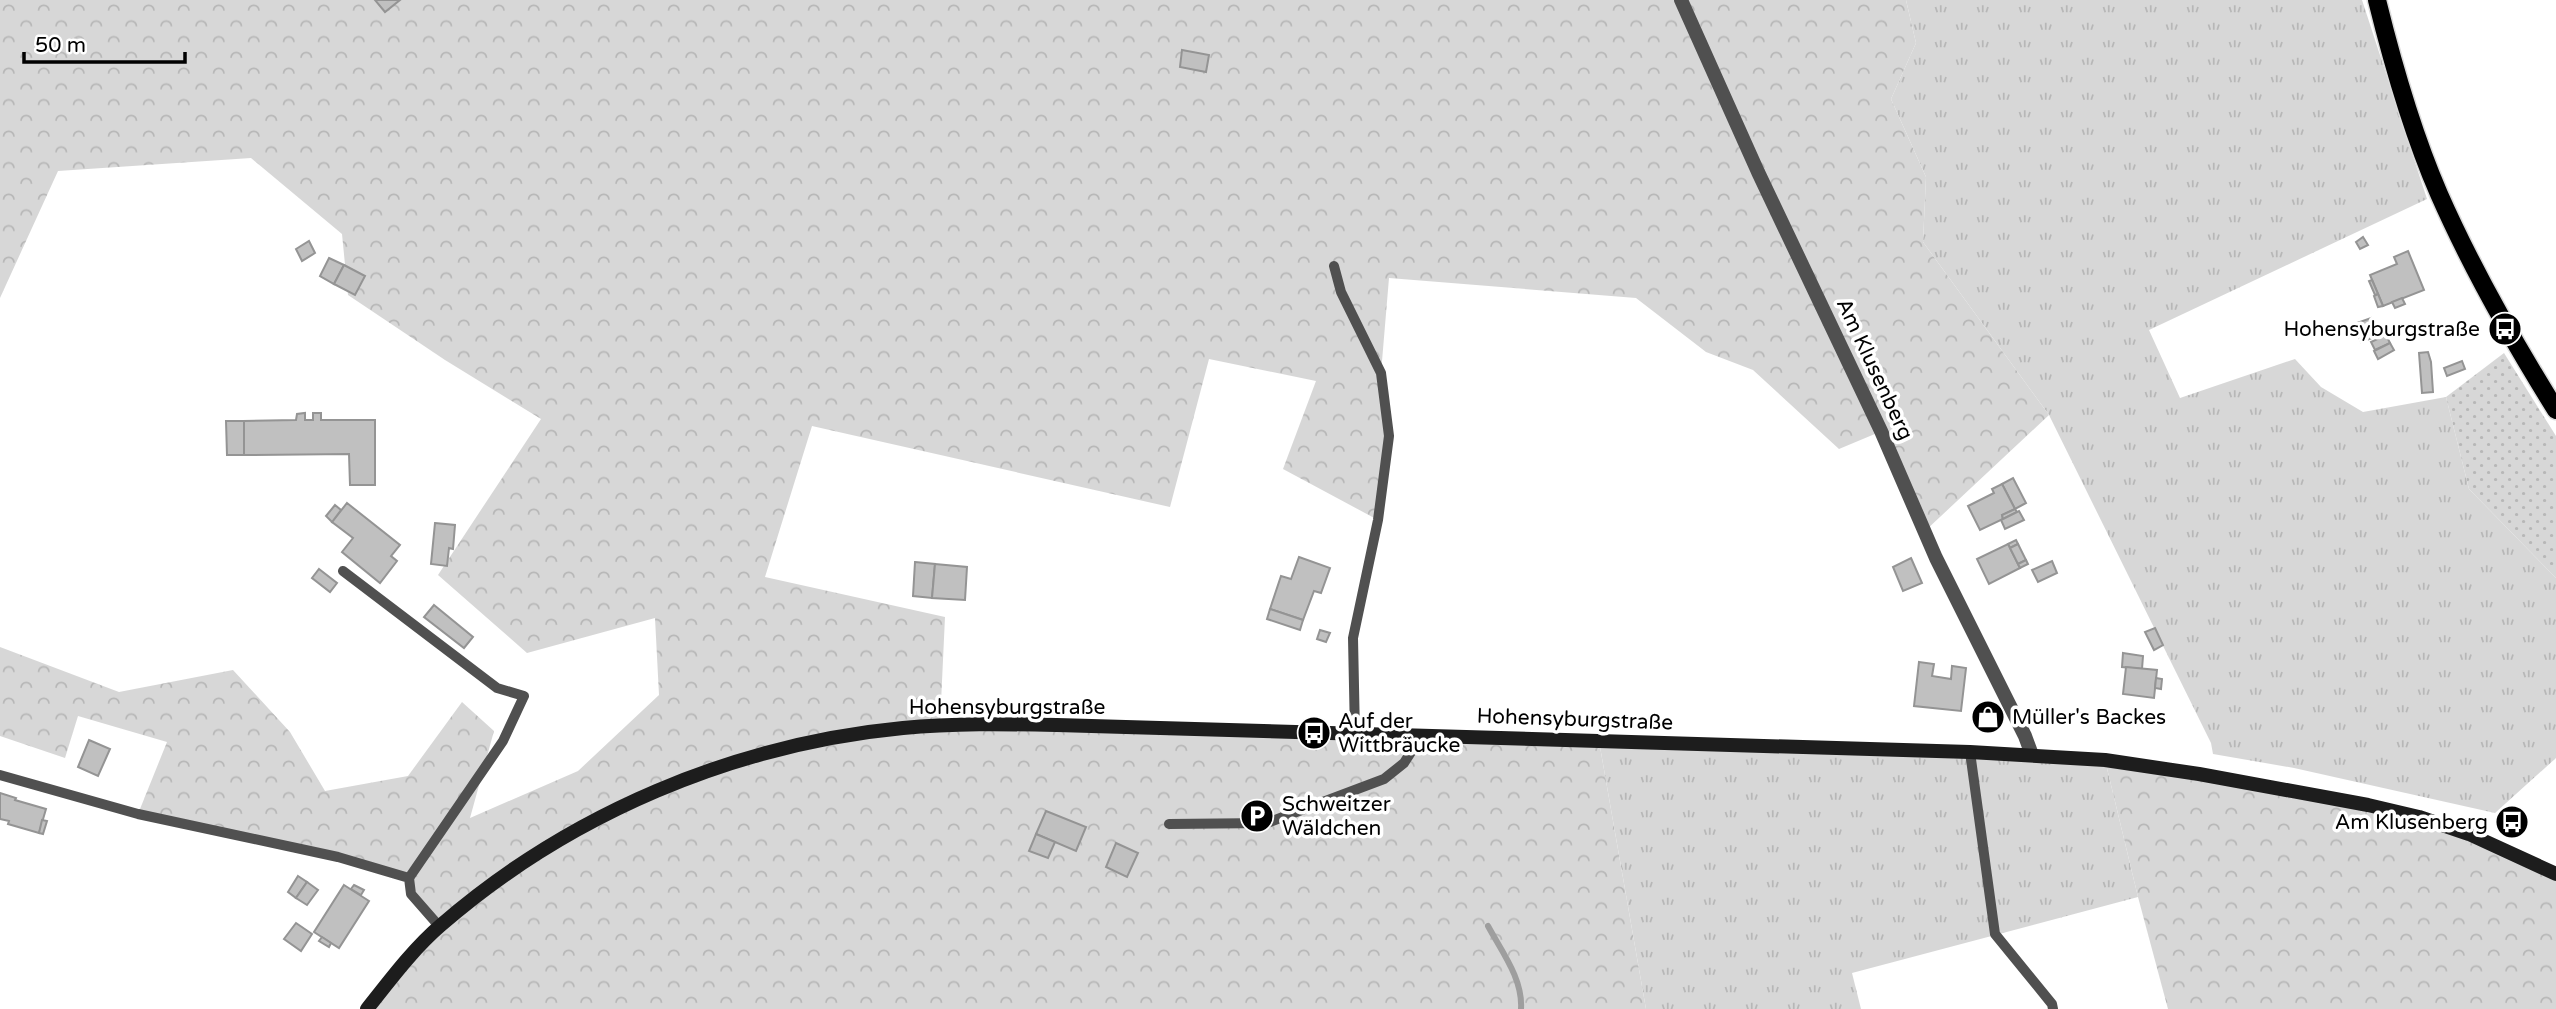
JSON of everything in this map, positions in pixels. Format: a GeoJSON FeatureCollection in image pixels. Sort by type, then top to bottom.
{"type":"FeatureCollection","features":[{"type":"Feature","properties":{"kind":"main road"},"geometry":{"type":"LineString","coordinates":[[2377,0],[2395,72],[2439,193],[2505,329],[2556,410]]}},
{"type":"Feature","properties":{"kind":"main road","name":"Hohensyburgstraße"},"geometry":{"type":"LineString","coordinates":[[368,1009],[396,972],[439,926],[493,884],[551,845],[590,823],[667,786],[708,770],[805,743],[900,728],[969,724],[1422,735],[1970,752],[2105,760],[2368,804],[2469,834],[2556,874]]}},
{"type":"Feature","properties":{"kind":"street","name":"Am Klusenberg"},"geometry":{"type":"LineString","coordinates":[[1681,0],[1758,172],[1881,431],[1936,558],[2032,755]]}},
{"type":"Feature","properties":{"kind":"lane"},"geometry":{"type":"LineString","coordinates":[[1334,266],[1341,292],[1381,373],[1389,436],[1378,520],[1353,638],[1356,734]]}},
{"type":"Feature","properties":{"kind":"lane"},"geometry":{"type":"LineString","coordinates":[[344,571],[486,680],[498,688],[524,696],[503,741],[409,878],[411,894],[439,926]]}},
{"type":"Feature","properties":{"kind":"lane"},"geometry":{"type":"LineString","coordinates":[[1169,824],[1267,823],[1384,779],[1404,763],[1417,747],[1422,735]]}},
{"type":"Feature","properties":{"kind":"lane"},"geometry":{"type":"LineString","coordinates":[[1970,752],[1995,934],[2052,1004],[2053,1009]]}},
{"type":"Feature","properties":{"kind":"lane"},"geometry":{"type":"LineString","coordinates":[[0,775],[138,814],[338,857],[409,878]]}},
{"type":"Feature","properties":{"kind":"green space"},"geometry":{"type":"Polygon","coordinates":[[[0,0],[1906,0],[1916,43],[1891,99],[1926,177],[1923,242],[2049,415],[1925,531],[1882,431],[1839,449],[1753,370],[1706,352],[1636,298],[1389,278],[1381,373],[1389,436],[1378,520],[1283,469],[1316,381],[1209,359],[1170,507],[812,426],[765,577],[945,617],[940,724],[1599,741],[1646,1009],[367,1009],[439,926],[423,910],[409,878],[138,814],[167,742],[78,716],[65,758],[0,736],[0,647],[119,692],[233,670],[290,732],[325,791],[408,776],[462,702],[494,731],[470,818],[578,771],[659,695],[655,618],[527,653],[438,575],[541,419],[445,360],[348,295],[342,234],[251,158],[58,171],[0,298],[0,0]]]}},
{"type":"Feature","properties":{"kind":"green space"},"geometry":{"type":"Polygon","coordinates":[[[1906,0],[2362,0],[2427,199],[2149,330],[2180,398],[2295,359],[2321,387],[2363,412],[2446,397],[2469,489],[2556,578],[2556,758],[2495,813],[2294,768],[2213,754],[2211,743],[2049,415],[1923,242],[1926,177],[1891,99],[1916,43],[1906,0]]]}},
{"type":"Feature","properties":{"kind":"green space"},"geometry":{"type":"Polygon","coordinates":[[[2504,353],[2556,436],[2556,578],[2469,489],[2446,397],[2504,353]]]}},
{"type":"Feature","properties":{"kind":"green space"},"geometry":{"type":"Polygon","coordinates":[[[1599,741],[2105,760],[2138,897],[1852,973],[1861,1009],[1646,1009],[1599,741]]]}},
{"type":"Feature","properties":{"kind":"green space"},"geometry":{"type":"Polygon","coordinates":[[[2105,760],[2419,817],[2556,874],[2556,1009],[2168,1009],[2105,760]]]}},
{"type":"Feature","properties":{"kind":"building"},"geometry":{"type":"Polygon","coordinates":[[[375,0],[400,0],[385,12],[375,0]]]}},
{"type":"Feature","properties":{"kind":"building"},"geometry":{"type":"Polygon","coordinates":[[[1182,50],[1209,55],[1206,72],[1180,67],[1182,50]]]}},
{"type":"Feature","properties":{"kind":"building"},"geometry":{"type":"Polygon","coordinates":[[[2363,237],[2368,245],[2360,249],[2356,242],[2363,237]]]}},
{"type":"Feature","properties":{"kind":"building"},"geometry":{"type":"Polygon","coordinates":[[[309,241],[315,253],[302,261],[296,249],[309,241]]]}},
{"type":"Feature","properties":{"kind":"building"},"geometry":{"type":"Polygon","coordinates":[[[2408,251],[2424,290],[2383,306],[2370,275],[2397,264],[2394,257],[2408,251]]]}},
{"type":"Feature","properties":{"kind":"building"},"geometry":{"type":"Polygon","coordinates":[[[329,258],[344,265],[334,284],[320,276],[329,258]]]}},
{"type":"Feature","properties":{"kind":"building"},"geometry":{"type":"Polygon","coordinates":[[[344,265],[365,276],[355,295],[334,284],[344,265]]]}},
{"type":"Feature","properties":{"kind":"building"},"geometry":{"type":"Polygon","coordinates":[[[2372,280],[2378,294],[2375,295],[2369,281],[2372,280]]]}},
{"type":"Feature","properties":{"kind":"building"},"geometry":{"type":"Polygon","coordinates":[[[2378,294],[2383,306],[2378,307],[2374,296],[2378,294]]]}},
{"type":"Feature","properties":{"kind":"building"},"geometry":{"type":"Polygon","coordinates":[[[2402,298],[2405,304],[2395,308],[2392,302],[2402,298]]]}},
{"type":"Feature","properties":{"kind":"building"},"geometry":{"type":"Polygon","coordinates":[[[2371,318],[2378,336],[2361,342],[2354,324],[2371,318]]]}},
{"type":"Feature","properties":{"kind":"building"},"geometry":{"type":"Polygon","coordinates":[[[2386,335],[2390,343],[2375,350],[2371,342],[2386,335]]]}},
{"type":"Feature","properties":{"kind":"building"},"geometry":{"type":"Polygon","coordinates":[[[2390,343],[2394,350],[2378,359],[2374,351],[2390,343]]]}},
{"type":"Feature","properties":{"kind":"building"},"geometry":{"type":"Polygon","coordinates":[[[2428,352],[2433,392],[2422,393],[2419,353],[2428,352]]]}},
{"type":"Feature","properties":{"kind":"building"},"geometry":{"type":"Polygon","coordinates":[[[2462,361],[2465,369],[2447,376],[2444,368],[2462,361]]]}},
{"type":"Feature","properties":{"kind":"building"},"geometry":{"type":"Polygon","coordinates":[[[305,413],[305,420],[313,420],[313,413],[321,413],[321,420],[375,420],[375,485],[350,485],[349,454],[244,455],[244,421],[296,420],[297,414],[305,413]]]}},
{"type":"Feature","properties":{"kind":"building"},"geometry":{"type":"Polygon","coordinates":[[[226,421],[244,421],[244,455],[227,455],[226,421]]]}},
{"type":"Feature","properties":{"kind":"building"},"geometry":{"type":"Polygon","coordinates":[[[2013,478],[2026,503],[2015,509],[2002,484],[2013,478]]]}},
{"type":"Feature","properties":{"kind":"building"},"geometry":{"type":"Polygon","coordinates":[[[2002,484],[2015,509],[2002,515],[2003,519],[1980,530],[1968,506],[1994,493],[1992,489],[2002,484]]]}},
{"type":"Feature","properties":{"kind":"building"},"geometry":{"type":"Polygon","coordinates":[[[347,503],[400,545],[391,556],[397,561],[380,583],[342,552],[353,538],[332,522],[347,503]]]}},
{"type":"Feature","properties":{"kind":"building"},"geometry":{"type":"Polygon","coordinates":[[[335,505],[341,510],[332,522],[326,516],[335,505]]]}},
{"type":"Feature","properties":{"kind":"building"},"geometry":{"type":"Polygon","coordinates":[[[2015,509],[2017,512],[2003,519],[2002,515],[2015,509]]]}},
{"type":"Feature","properties":{"kind":"building"},"geometry":{"type":"Polygon","coordinates":[[[2019,511],[2024,520],[2005,529],[2001,520],[2019,511]]]}},
{"type":"Feature","properties":{"kind":"building"},"geometry":{"type":"Polygon","coordinates":[[[435,523],[455,525],[453,549],[449,548],[447,566],[431,564],[435,523]]]}},
{"type":"Feature","properties":{"kind":"building"},"geometry":{"type":"Polygon","coordinates":[[[2016,540],[2018,544],[2010,548],[2008,544],[2016,540]]]}},
{"type":"Feature","properties":{"kind":"building"},"geometry":{"type":"Polygon","coordinates":[[[2008,544],[2020,568],[1989,584],[1977,559],[2008,544]]]}},
{"type":"Feature","properties":{"kind":"building"},"geometry":{"type":"Polygon","coordinates":[[[2018,544],[2026,560],[2018,564],[2010,548],[2018,544]]]}},
{"type":"Feature","properties":{"kind":"building"},"geometry":{"type":"Polygon","coordinates":[[[1299,557],[1330,568],[1321,593],[1314,591],[1303,620],[1270,609],[1281,576],[1291,579],[1299,557]]]}},
{"type":"Feature","properties":{"kind":"building"},"geometry":{"type":"Polygon","coordinates":[[[1911,558],[1922,583],[1903,591],[1893,567],[1911,558]]]}},
{"type":"Feature","properties":{"kind":"building"},"geometry":{"type":"Polygon","coordinates":[[[2026,560],[2028,564],[2020,568],[2018,564],[2026,560]]]}},
{"type":"Feature","properties":{"kind":"building"},"geometry":{"type":"Polygon","coordinates":[[[2052,561],[2057,573],[2038,582],[2032,570],[2052,561]]]}},
{"type":"Feature","properties":{"kind":"building"},"geometry":{"type":"Polygon","coordinates":[[[915,562],[935,564],[932,598],[913,596],[915,562]]]}},
{"type":"Feature","properties":{"kind":"building"},"geometry":{"type":"Polygon","coordinates":[[[935,564],[967,567],[965,600],[932,598],[935,564]]]}},
{"type":"Feature","properties":{"kind":"building"},"geometry":{"type":"Polygon","coordinates":[[[319,569],[337,583],[330,592],[312,578],[319,569]]]}},
{"type":"Feature","properties":{"kind":"building"},"geometry":{"type":"Polygon","coordinates":[[[434,605],[473,637],[464,648],[424,617],[434,605]]]}},
{"type":"Feature","properties":{"kind":"building"},"geometry":{"type":"Polygon","coordinates":[[[1270,609],[1303,620],[1300,630],[1267,619],[1270,609]]]}},
{"type":"Feature","properties":{"kind":"building"},"geometry":{"type":"Polygon","coordinates":[[[2155,628],[2163,645],[2154,650],[2145,632],[2155,628]]]}},
{"type":"Feature","properties":{"kind":"building"},"geometry":{"type":"Polygon","coordinates":[[[1320,630],[1330,633],[1326,642],[1317,639],[1320,630]]]}},
{"type":"Feature","properties":{"kind":"building"},"geometry":{"type":"Polygon","coordinates":[[[2123,653],[2143,656],[2142,669],[2122,667],[2123,653]]]}},
{"type":"Feature","properties":{"kind":"building"},"geometry":{"type":"Polygon","coordinates":[[[1919,662],[1934,664],[1932,676],[1951,679],[1952,666],[1966,668],[1961,711],[1914,706],[1919,662]]]}},
{"type":"Feature","properties":{"kind":"building"},"geometry":{"type":"Polygon","coordinates":[[[2126,667],[2157,670],[2154,698],[2123,694],[2126,667]]]}},
{"type":"Feature","properties":{"kind":"building"},"geometry":{"type":"Polygon","coordinates":[[[2156,678],[2162,679],[2161,689],[2155,688],[2156,678]]]}},
{"type":"Feature","properties":{"kind":"building"},"geometry":{"type":"Polygon","coordinates":[[[1977,706],[1999,707],[1998,728],[1976,727],[1977,706]]]}},
{"type":"Feature","properties":{"kind":"building"},"geometry":{"type":"Polygon","coordinates":[[[89,740],[110,749],[98,776],[78,767],[89,740]]]}},
{"type":"Feature","properties":{"kind":"building"},"geometry":{"type":"Polygon","coordinates":[[[0,793],[46,809],[39,833],[0,819],[0,793]]]}},
{"type":"Feature","properties":{"kind":"building"},"geometry":{"type":"Polygon","coordinates":[[[1046,811],[1086,827],[1076,851],[1036,834],[1046,811]]]}},
{"type":"Feature","properties":{"kind":"building"},"geometry":{"type":"Polygon","coordinates":[[[42,820],[47,821],[43,834],[39,833],[42,820]]]}},
{"type":"Feature","properties":{"kind":"building"},"geometry":{"type":"Polygon","coordinates":[[[1036,834],[1055,842],[1048,858],[1029,851],[1036,834]]]}},
{"type":"Feature","properties":{"kind":"building"},"geometry":{"type":"Polygon","coordinates":[[[1116,843],[1138,853],[1127,877],[1106,867],[1116,843]]]}},
{"type":"Feature","properties":{"kind":"building"},"geometry":{"type":"Polygon","coordinates":[[[298,876],[307,882],[296,898],[288,892],[298,876]]]}},
{"type":"Feature","properties":{"kind":"building"},"geometry":{"type":"Polygon","coordinates":[[[307,882],[318,890],[307,905],[296,898],[307,882]]]}},
{"type":"Feature","properties":{"kind":"building"},"geometry":{"type":"Polygon","coordinates":[[[344,885],[369,901],[339,948],[314,932],[344,885]]]}},
{"type":"Feature","properties":{"kind":"building"},"geometry":{"type":"Polygon","coordinates":[[[354,885],[364,890],[361,895],[351,889],[354,885]]]}},
{"type":"Feature","properties":{"kind":"building"},"geometry":{"type":"Polygon","coordinates":[[[296,923],[312,934],[301,951],[284,939],[296,923]]]}},
{"type":"Feature","properties":{"kind":"building"},"geometry":{"type":"Polygon","coordinates":[[[322,937],[331,943],[329,947],[319,941],[322,937]]]}},
{"type":"Feature","properties":{"kind":"waterway"},"geometry":{"type":"LineString","coordinates":[[1488,926],[1515,976],[1521,1009]]}},
{"type":"Feature","properties":{"kind":"place","name":"Hohensyburgstraße"},"geometry":{"type":"Point","coordinates":[2505,329]}},
{"type":"Feature","properties":{"kind":"place","name":"Müller's Backes"},"geometry":{"type":"Point","coordinates":[1988,717]}},
{"type":"Feature","properties":{"kind":"place","name":"Auf der Wittbräucke"},"geometry":{"type":"Point","coordinates":[1314,733]}},
{"type":"Feature","properties":{"kind":"place","name":"Schweitzer Wäldchen"},"geometry":{"type":"Point","coordinates":[1257,816]}},
{"type":"Feature","properties":{"kind":"place","name":"Am Klusenberg"},"geometry":{"type":"Point","coordinates":[2512,822]}}]}
